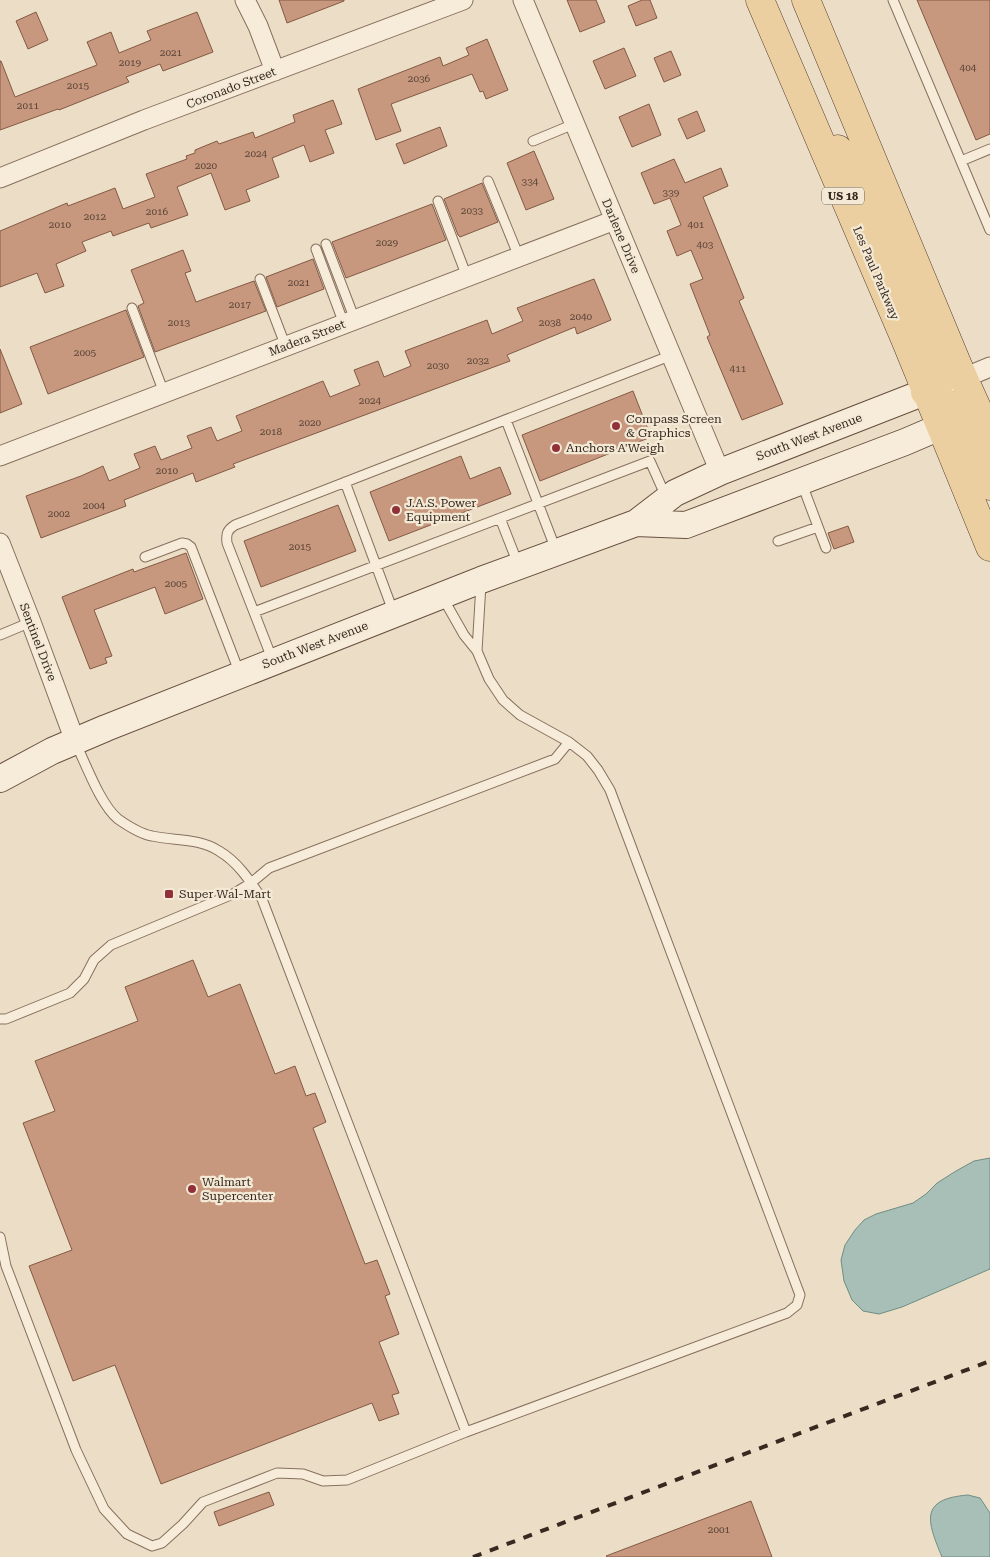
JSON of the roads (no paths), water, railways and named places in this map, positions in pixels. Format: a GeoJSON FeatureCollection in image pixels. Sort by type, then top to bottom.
{"type":"FeatureCollection","features":[{"type":"Feature","properties":{"kind":"main road","name":"Les Paul Parkway"},"geometry":{"type":"LineString","coordinates":[[760,0],[926,392],[966,413],[990,436]]}},
{"type":"Feature","properties":{"kind":"main road","name":"US 18"},"geometry":{"type":"LineString","coordinates":[[806,0],[957,381]]}},
{"type":"Feature","properties":{"kind":"main road"},"geometry":{"type":"LineString","coordinates":[[788,66],[862,188],[928,343],[957,381],[966,413],[968,432],[990,486]]}},
{"type":"Feature","properties":{"kind":"main road","name":"Les Paul Parkway"},"geometry":{"type":"LineString","coordinates":[[966,413],[990,547]]}},
{"type":"Feature","properties":{"kind":"street"},"geometry":{"type":"LineString","coordinates":[[245,0],[258,26],[276,71]]}},
{"type":"Feature","properties":{"kind":"street","name":"Coronado Street"},"geometry":{"type":"LineString","coordinates":[[0,178],[144,120],[463,0]]}},
{"type":"Feature","properties":{"kind":"street","name":"Darlene Drive"},"geometry":{"type":"LineString","coordinates":[[523,0],[720,472]]}},
{"type":"Feature","properties":{"kind":"street","name":"Madera Street"},"geometry":{"type":"LineString","coordinates":[[0,456],[614,220]]}},
{"type":"Feature","properties":{"kind":"street","name":"South West Avenue"},"geometry":{"type":"LineString","coordinates":[[0,779],[52,751],[240,674],[481,580],[636,523],[674,493],[720,472],[990,367]]}},
{"type":"Feature","properties":{"kind":"street","name":"South West Avenue"},"geometry":{"type":"LineString","coordinates":[[636,523],[686,525],[801,481],[966,413]]}},
{"type":"Feature","properties":{"kind":"street","name":"Sentinel Drive"},"geometry":{"type":"LineString","coordinates":[[0,544],[75,741]]}},
{"type":"Feature","properties":{"kind":"lane"},"geometry":{"type":"LineString","coordinates":[[893,0],[990,230]]}},
{"type":"Feature","properties":{"kind":"lane"},"geometry":{"type":"LineString","coordinates":[[533,141],[574,124]]}},
{"type":"Feature","properties":{"kind":"lane"},"geometry":{"type":"LineString","coordinates":[[961,161],[990,149]]}},
{"type":"Feature","properties":{"kind":"lane"},"geometry":{"type":"LineString","coordinates":[[488,181],[519,257]]}},
{"type":"Feature","properties":{"kind":"lane"},"geometry":{"type":"LineString","coordinates":[[438,200],[467,278]]}},
{"type":"Feature","properties":{"kind":"lane"},"geometry":{"type":"LineString","coordinates":[[326,244],[349,322]]}},
{"type":"Feature","properties":{"kind":"lane"},"geometry":{"type":"LineString","coordinates":[[316,249],[349,322]]}},
{"type":"Feature","properties":{"kind":"lane"},"geometry":{"type":"LineString","coordinates":[[260,279],[286,347]]}},
{"type":"Feature","properties":{"kind":"lane"},"geometry":{"type":"LineString","coordinates":[[132,308],[164,392]]}},
{"type":"Feature","properties":{"kind":"lane"},"geometry":{"type":"LineString","coordinates":[[273,661],[227,543],[226,535],[235,524],[672,356]]}},
{"type":"Feature","properties":{"kind":"lane"},"geometry":{"type":"LineString","coordinates":[[506,420],[557,552]]}},
{"type":"Feature","properties":{"kind":"lane"},"geometry":{"type":"LineString","coordinates":[[254,612],[650,461],[667,499]]}},
{"type":"Feature","properties":{"kind":"lane"},"geometry":{"type":"LineString","coordinates":[[801,481],[826,548]]}},
{"type":"Feature","properties":{"kind":"lane"},"geometry":{"type":"LineString","coordinates":[[344,482],[394,614]]}},
{"type":"Feature","properties":{"kind":"lane"},"geometry":{"type":"LineString","coordinates":[[500,518],[519,566]]}},
{"type":"Feature","properties":{"kind":"lane"},"geometry":{"type":"LineString","coordinates":[[778,541],[818,527]]}},
{"type":"Feature","properties":{"kind":"lane"},"geometry":{"type":"LineString","coordinates":[[145,557],[176,544],[187,544],[190,547],[216,622],[240,674]]}},
{"type":"Feature","properties":{"kind":"lane"},"geometry":{"type":"LineString","coordinates":[[478,651],[481,580]]}},
{"type":"Feature","properties":{"kind":"lane"},"geometry":{"type":"LineString","coordinates":[[0,1237],[6,1266],[76,1450],[104,1509],[128,1534],[152,1546],[162,1543],[204,1502],[277,1473],[303,1474],[323,1481],[347,1480],[466,1432],[787,1313],[798,1305],[800,1295],[610,790],[587,756],[569,742],[534,724],[502,700],[489,679],[478,651],[464,635],[441,596]]}},
{"type":"Feature","properties":{"kind":"lane"},"geometry":{"type":"LineString","coordinates":[[0,635],[31,622]]}},
{"type":"Feature","properties":{"kind":"lane"},"geometry":{"type":"LineString","coordinates":[[75,741],[105,802],[117,818],[132,828],[151,836],[200,842],[219,850],[236,864],[262,899],[466,1432]]}},
{"type":"Feature","properties":{"kind":"lane"},"geometry":{"type":"LineString","coordinates":[[0,1019],[70,994],[84,979],[94,960],[111,945],[233,894],[269,868],[555,759],[569,742]]}},
{"type":"Feature","properties":{"kind":"water"},"geometry":{"type":"Polygon","coordinates":[[[990,1158],[990,1269],[902,1307],[879,1314],[863,1311],[852,1300],[844,1281],[841,1260],[845,1245],[855,1230],[864,1220],[876,1214],[913,1203],[937,1183],[974,1161],[990,1158]]]}},
{"type":"Feature","properties":{"kind":"water"},"geometry":{"type":"Polygon","coordinates":[[[968,1495],[980,1498],[990,1513],[990,1557],[942,1557],[933,1533],[931,1514],[934,1507],[941,1501],[952,1497],[968,1495]]]}},
{"type":"Feature","properties":{"kind":"railway"},"geometry":{"type":"LineString","coordinates":[[473,1557],[990,1361]]}},
{"type":"Feature","properties":{"kind":"place","name":"Compass Screen & Graphics"},"geometry":{"type":"Point","coordinates":[616,426]}},
{"type":"Feature","properties":{"kind":"place","name":"Anchors A'Weigh"},"geometry":{"type":"Point","coordinates":[556,448]}},
{"type":"Feature","properties":{"kind":"place","name":"J.A.S. Power Equipment"},"geometry":{"type":"Point","coordinates":[396,510]}},
{"type":"Feature","properties":{"kind":"place","name":"Super Wal-Mart"},"geometry":{"type":"Point","coordinates":[169,894]}},
{"type":"Feature","properties":{"kind":"place","name":"Walmart Supercenter"},"geometry":{"type":"Point","coordinates":[192,1189]}}]}
